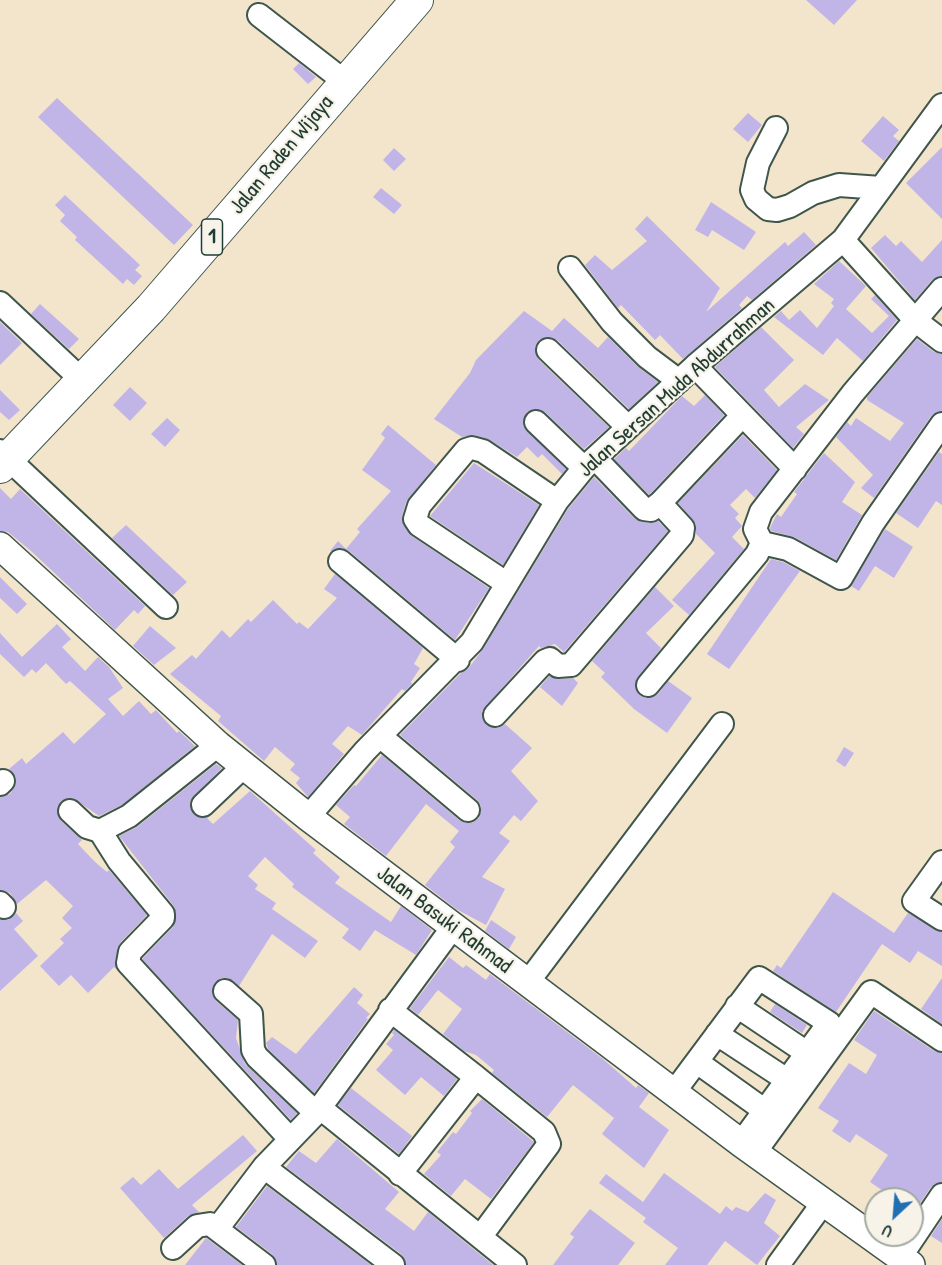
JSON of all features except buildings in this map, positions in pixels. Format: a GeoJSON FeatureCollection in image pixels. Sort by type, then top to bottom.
{"type":"FeatureCollection","features":[{"type":"Feature","properties":{"kind":"highway","name":"Jalan Raden Wijaya"},"geometry":{"type":"LineString","coordinates":[[3,459],[83,381],[159,299],[344,81],[417,0]]}},
{"type":"Feature","properties":{"kind":"main road","name":"Jalan Basuki Rahmad"},"geometry":{"type":"LineString","coordinates":[[0,546],[218,745],[308,818],[822,1203],[906,1261]]}},
{"type":"Feature","properties":{"kind":"street"},"geometry":{"type":"LineString","coordinates":[[259,15],[344,81]]}},
{"type":"Feature","properties":{"kind":"street","name":"Jalan Sersan Muda Abdurrahman"},"geometry":{"type":"LineString","coordinates":[[308,818],[380,736],[458,660],[472,642],[557,501],[590,463],[687,373],[843,240],[942,105]]}},
{"type":"Feature","properties":{"kind":"street"},"geometry":{"type":"LineString","coordinates":[[776,128],[758,163],[752,190],[756,199],[768,209],[790,206],[813,193],[840,185],[881,188]]}},
{"type":"Feature","properties":{"kind":"street"},"geometry":{"type":"LineString","coordinates":[[843,240],[916,321],[942,341]]}},
{"type":"Feature","properties":{"kind":"street"},"geometry":{"type":"LineString","coordinates":[[570,268],[612,322],[647,357],[687,373],[742,416],[795,468]]}},
{"type":"Feature","properties":{"kind":"street"},"geometry":{"type":"LineString","coordinates":[[762,543],[755,529],[758,518],[853,393],[942,289]]}},
{"type":"Feature","properties":{"kind":"street"},"geometry":{"type":"LineString","coordinates":[[0,303],[83,381]]}},
{"type":"Feature","properties":{"kind":"street"},"geometry":{"type":"LineString","coordinates":[[548,350],[628,427]]}},
{"type":"Feature","properties":{"kind":"street"},"geometry":{"type":"LineString","coordinates":[[536,422],[590,463],[644,509],[651,510],[742,416]]}},
{"type":"Feature","properties":{"kind":"street"},"geometry":{"type":"LineString","coordinates":[[762,543],[788,549],[841,578],[873,523],[942,424]]}},
{"type":"Feature","properties":{"kind":"street"},"geometry":{"type":"LineString","coordinates":[[506,583],[419,525],[415,519],[419,506],[466,450],[472,448],[483,451],[557,501]]}},
{"type":"Feature","properties":{"kind":"street"},"geometry":{"type":"LineString","coordinates":[[3,459],[166,607]]}},
{"type":"Feature","properties":{"kind":"street"},"geometry":{"type":"LineString","coordinates":[[495,715],[545,661],[550,659],[558,666],[571,664],[682,535],[683,528],[660,502]]}},
{"type":"Feature","properties":{"kind":"street"},"geometry":{"type":"LineString","coordinates":[[648,685],[757,554],[762,543]]}},
{"type":"Feature","properties":{"kind":"street"},"geometry":{"type":"LineString","coordinates":[[340,561],[458,660]]}},
{"type":"Feature","properties":{"kind":"street"},"geometry":{"type":"LineString","coordinates":[[528,982],[722,724]]}},
{"type":"Feature","properties":{"kind":"street"},"geometry":{"type":"LineString","coordinates":[[380,736],[468,810]]}},
{"type":"Feature","properties":{"kind":"street"},"geometry":{"type":"LineString","coordinates":[[70,811],[87,828],[100,831],[129,816],[218,745]]}},
{"type":"Feature","properties":{"kind":"street"},"geometry":{"type":"LineString","coordinates":[[203,805],[244,766]]}},
{"type":"Feature","properties":{"kind":"street"},"geometry":{"type":"LineString","coordinates":[[100,831],[119,861],[164,914],[163,918],[130,952],[128,963],[290,1138]]}},
{"type":"Feature","properties":{"kind":"street"},"geometry":{"type":"LineString","coordinates":[[942,862],[914,901],[942,919]]}},
{"type":"Feature","properties":{"kind":"street"},"geometry":{"type":"LineString","coordinates":[[217,1229],[264,1167],[318,1110],[453,927]]}},
{"type":"Feature","properties":{"kind":"street"},"geometry":{"type":"LineString","coordinates":[[674,1092],[757,979],[767,980],[829,1023],[764,1110],[748,1148]]}},
{"type":"Feature","properties":{"kind":"street"},"geometry":{"type":"LineString","coordinates":[[225,991],[251,1014],[253,1050],[257,1057],[318,1110],[515,1265]]}},
{"type":"Feature","properties":{"kind":"street"},"geometry":{"type":"LineString","coordinates":[[748,1148],[871,992],[942,1040]]}},
{"type":"Feature","properties":{"kind":"street"},"geometry":{"type":"LineString","coordinates":[[737,1006],[807,1053]]}},
{"type":"Feature","properties":{"kind":"street"},"geometry":{"type":"LineString","coordinates":[[390,1010],[544,1132],[549,1144],[481,1236]]}},
{"type":"Feature","properties":{"kind":"street"},"geometry":{"type":"LineString","coordinates":[[717,1034],[787,1080]]}},
{"type":"Feature","properties":{"kind":"street"},"geometry":{"type":"LineString","coordinates":[[697,1062],[764,1110]]}},
{"type":"Feature","properties":{"kind":"street"},"geometry":{"type":"LineString","coordinates":[[400,1174],[476,1077]]}},
{"type":"Feature","properties":{"kind":"street"},"geometry":{"type":"LineString","coordinates":[[264,1167],[393,1265]]}},
{"type":"Feature","properties":{"kind":"street"},"geometry":{"type":"LineString","coordinates":[[906,1261],[942,1195]]}},
{"type":"Feature","properties":{"kind":"street"},"geometry":{"type":"LineString","coordinates":[[778,1265],[822,1203]]}},
{"type":"Feature","properties":{"kind":"street"},"geometry":{"type":"LineString","coordinates":[[173,1248],[197,1226],[210,1224],[264,1265]]}}]}
